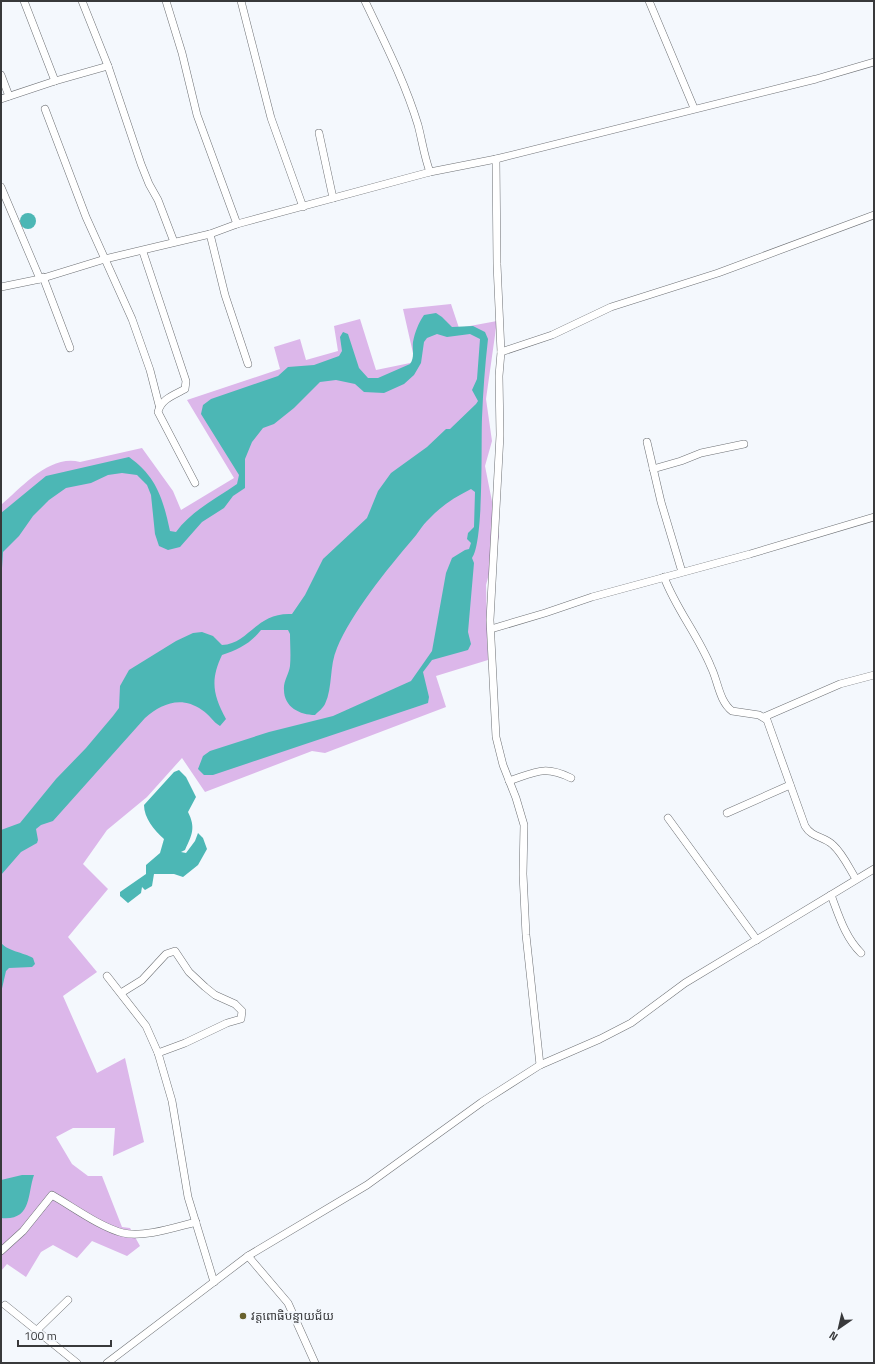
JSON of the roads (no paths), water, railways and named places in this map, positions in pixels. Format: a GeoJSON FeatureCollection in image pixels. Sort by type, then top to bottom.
{"type":"FeatureCollection","features":[{"type":"Feature","properties":{"kind":"street"},"geometry":{"type":"LineString","coordinates":[[24,1],[55,81]]}},
{"type":"Feature","properties":{"kind":"street"},"geometry":{"type":"LineString","coordinates":[[82,1],[108,66],[141,164],[149,184],[158,200],[174,242]]}},
{"type":"Feature","properties":{"kind":"street"},"geometry":{"type":"LineString","coordinates":[[166,1],[182,53],[197,115],[237,224]]}},
{"type":"Feature","properties":{"kind":"street"},"geometry":{"type":"LineString","coordinates":[[242,1],[271,118],[303,207]]}},
{"type":"Feature","properties":{"kind":"street"},"geometry":{"type":"LineString","coordinates":[[365,1],[403,85],[418,125],[424,154],[430,172]]}},
{"type":"Feature","properties":{"kind":"street"},"geometry":{"type":"LineString","coordinates":[[649,1],[694,108]]}},
{"type":"Feature","properties":{"kind":"street"},"geometry":{"type":"LineString","coordinates":[[2,285],[41,278],[105,259],[143,252],[174,242],[210,234],[237,224],[430,172],[496,159],[694,108],[816,79],[874,62]]}},
{"type":"Feature","properties":{"kind":"street"},"geometry":{"type":"LineString","coordinates":[[1,99],[55,81],[108,66]]}},
{"type":"Feature","properties":{"kind":"street"},"geometry":{"type":"LineString","coordinates":[[1,75],[9,96]]}},
{"type":"Feature","properties":{"kind":"street"},"geometry":{"type":"LineString","coordinates":[[45,109],[86,217],[132,319],[150,370],[159,405],[158,412],[195,483]]}},
{"type":"Feature","properties":{"kind":"street"},"geometry":{"type":"LineString","coordinates":[[319,133],[334,198]]}},
{"type":"Feature","properties":{"kind":"street"},"geometry":{"type":"LineString","coordinates":[[496,159],[497,264],[501,352],[499,376],[500,435],[491,629],[496,737],[503,765],[516,798],[524,825],[523,874],[526,935],[540,1066]]}},
{"type":"Feature","properties":{"kind":"street"},"geometry":{"type":"LineString","coordinates":[[1,187],[70,348]]}},
{"type":"Feature","properties":{"kind":"street"},"geometry":{"type":"LineString","coordinates":[[501,352],[552,335],[612,307],[711,275],[874,215]]}},
{"type":"Feature","properties":{"kind":"street"},"geometry":{"type":"LineString","coordinates":[[210,234],[225,295],[248,364]]}},
{"type":"Feature","properties":{"kind":"street"},"geometry":{"type":"LineString","coordinates":[[143,252],[186,381],[185,389],[159,405]]}},
{"type":"Feature","properties":{"kind":"street"},"geometry":{"type":"LineString","coordinates":[[647,442],[653,469],[682,572]]}},
{"type":"Feature","properties":{"kind":"street"},"geometry":{"type":"LineString","coordinates":[[653,469],[681,461],[701,453],[744,444]]}},
{"type":"Feature","properties":{"kind":"street"},"geometry":{"type":"LineString","coordinates":[[491,629],[664,577],[874,517]]}},
{"type":"Feature","properties":{"kind":"street"},"geometry":{"type":"LineString","coordinates":[[664,577],[683,617],[702,646],[723,699],[732,711],[764,717],[840,684],[874,675]]}},
{"type":"Feature","properties":{"kind":"street"},"geometry":{"type":"LineString","coordinates":[[764,717],[771,727],[790,785],[808,831],[817,837],[824,838],[834,845],[856,879]]}},
{"type":"Feature","properties":{"kind":"street"},"geometry":{"type":"LineString","coordinates":[[509,781],[543,770],[552,771],[570,778]]}},
{"type":"Feature","properties":{"kind":"street"},"geometry":{"type":"LineString","coordinates":[[727,813],[790,785]]}},
{"type":"Feature","properties":{"kind":"street"},"geometry":{"type":"LineString","coordinates":[[668,818],[757,940]]}},
{"type":"Feature","properties":{"kind":"street"},"geometry":{"type":"LineString","coordinates":[[107,1363],[248,1256],[367,1185],[482,1102],[540,1066],[600,1039],[631,1023],[685,983],[874,868]]}},
{"type":"Feature","properties":{"kind":"street"},"geometry":{"type":"LineString","coordinates":[[831,895],[845,933],[851,943],[861,953]]}},
{"type":"Feature","properties":{"kind":"street"},"geometry":{"type":"LineString","coordinates":[[121,993],[142,980],[166,954],[174,951],[189,972],[205,988],[216,996],[235,1004],[242,1012],[241,1019],[238,1021],[227,1023],[185,1043],[158,1053]]}},
{"type":"Feature","properties":{"kind":"street"},"geometry":{"type":"LineString","coordinates":[[107,976],[146,1026],[158,1053],[172,1101],[188,1196],[214,1282]]}},
{"type":"Feature","properties":{"kind":"street"},"geometry":{"type":"LineString","coordinates":[[1,1251],[23,1231],[52,1195],[104,1225],[123,1233],[145,1233],[196,1222]]}},
{"type":"Feature","properties":{"kind":"street"},"geometry":{"type":"LineString","coordinates":[[248,1256],[288,1303],[315,1363]]}},
{"type":"Feature","properties":{"kind":"street"},"geometry":{"type":"LineString","coordinates":[[36,1331],[68,1300]]}},
{"type":"Feature","properties":{"kind":"street"},"geometry":{"type":"LineString","coordinates":[[5,1305],[77,1363]]}},
{"type":"Feature","properties":{"kind":"water"},"geometry":{"type":"Polygon","coordinates":[[[28,213],[34,215],[36,221],[34,227],[28,229],[22,227],[20,221],[22,215],[28,213]]]}},
{"type":"Feature","properties":{"kind":"water"},"geometry":{"type":"Polygon","coordinates":[[[436,313],[452,327],[473,326],[485,332],[488,339],[482,408],[480,513],[476,548],[472,558],[474,563],[468,632],[471,644],[468,650],[432,660],[423,672],[429,697],[428,703],[213,775],[204,775],[198,769],[203,756],[210,751],[269,732],[333,716],[411,681],[432,651],[446,573],[452,558],[469,549],[471,543],[467,539],[468,533],[474,527],[475,492],[471,489],[448,502],[427,521],[381,578],[361,606],[343,635],[337,648],[327,697],[322,708],[315,715],[309,715],[294,709],[287,701],[285,696],[284,684],[290,662],[290,634],[288,630],[261,630],[244,646],[222,655],[218,664],[215,680],[216,695],[226,719],[220,726],[194,705],[186,703],[179,702],[165,705],[151,713],[53,821],[41,825],[36,829],[38,840],[37,843],[21,852],[1,875],[1,830],[20,823],[56,779],[86,748],[113,716],[119,708],[120,686],[129,670],[176,641],[193,633],[202,632],[213,636],[222,645],[239,639],[270,618],[292,614],[305,595],[323,559],[367,518],[378,491],[391,473],[427,447],[446,429],[450,429],[476,404],[478,401],[472,390],[477,379],[480,339],[470,334],[447,337],[437,334],[427,338],[424,342],[421,363],[414,375],[404,384],[384,393],[364,392],[355,384],[336,380],[320,382],[294,408],[274,424],[263,428],[252,442],[245,459],[245,488],[233,496],[224,508],[202,522],[180,547],[168,550],[159,546],[155,534],[151,495],[147,485],[137,475],[122,473],[108,475],[91,483],[66,488],[49,500],[33,516],[19,536],[3,552],[1,584],[1,513],[46,476],[129,457],[146,472],[152,481],[165,509],[170,531],[176,532],[189,517],[237,484],[239,475],[201,414],[203,405],[211,399],[278,376],[288,367],[314,365],[339,356],[342,351],[340,337],[343,332],[348,334],[359,368],[368,378],[378,378],[410,364],[413,356],[414,338],[420,322],[424,315],[436,313]]]}},
{"type":"Feature","properties":{"kind":"water"},"geometry":{"type":"Polygon","coordinates":[[[179,770],[186,777],[196,797],[188,812],[192,823],[191,836],[185,850],[181,852],[186,853],[195,841],[198,833],[203,838],[207,849],[198,865],[183,877],[174,874],[154,874],[152,886],[145,890],[142,887],[141,893],[128,903],[120,896],[120,892],[146,874],[146,865],[160,853],[164,839],[150,824],[144,810],[144,805],[174,772],[179,770]]]}},
{"type":"Feature","properties":{"kind":"water"},"geometry":{"type":"Polygon","coordinates":[[[1,942],[10,949],[33,958],[35,964],[32,967],[9,968],[6,971],[1,993],[1,942]]]}},
{"type":"Feature","properties":{"kind":"water"},"geometry":{"type":"Polygon","coordinates":[[[22,1175],[34,1175],[26,1205],[23,1211],[18,1215],[11,1218],[1,1218],[1,1180],[22,1175]]]}},
{"type":"Feature","properties":{"kind":"place","name":"វត្តពោធិបន្ទាយជ័យ"},"geometry":{"type":"Point","coordinates":[243,1316]}}]}
